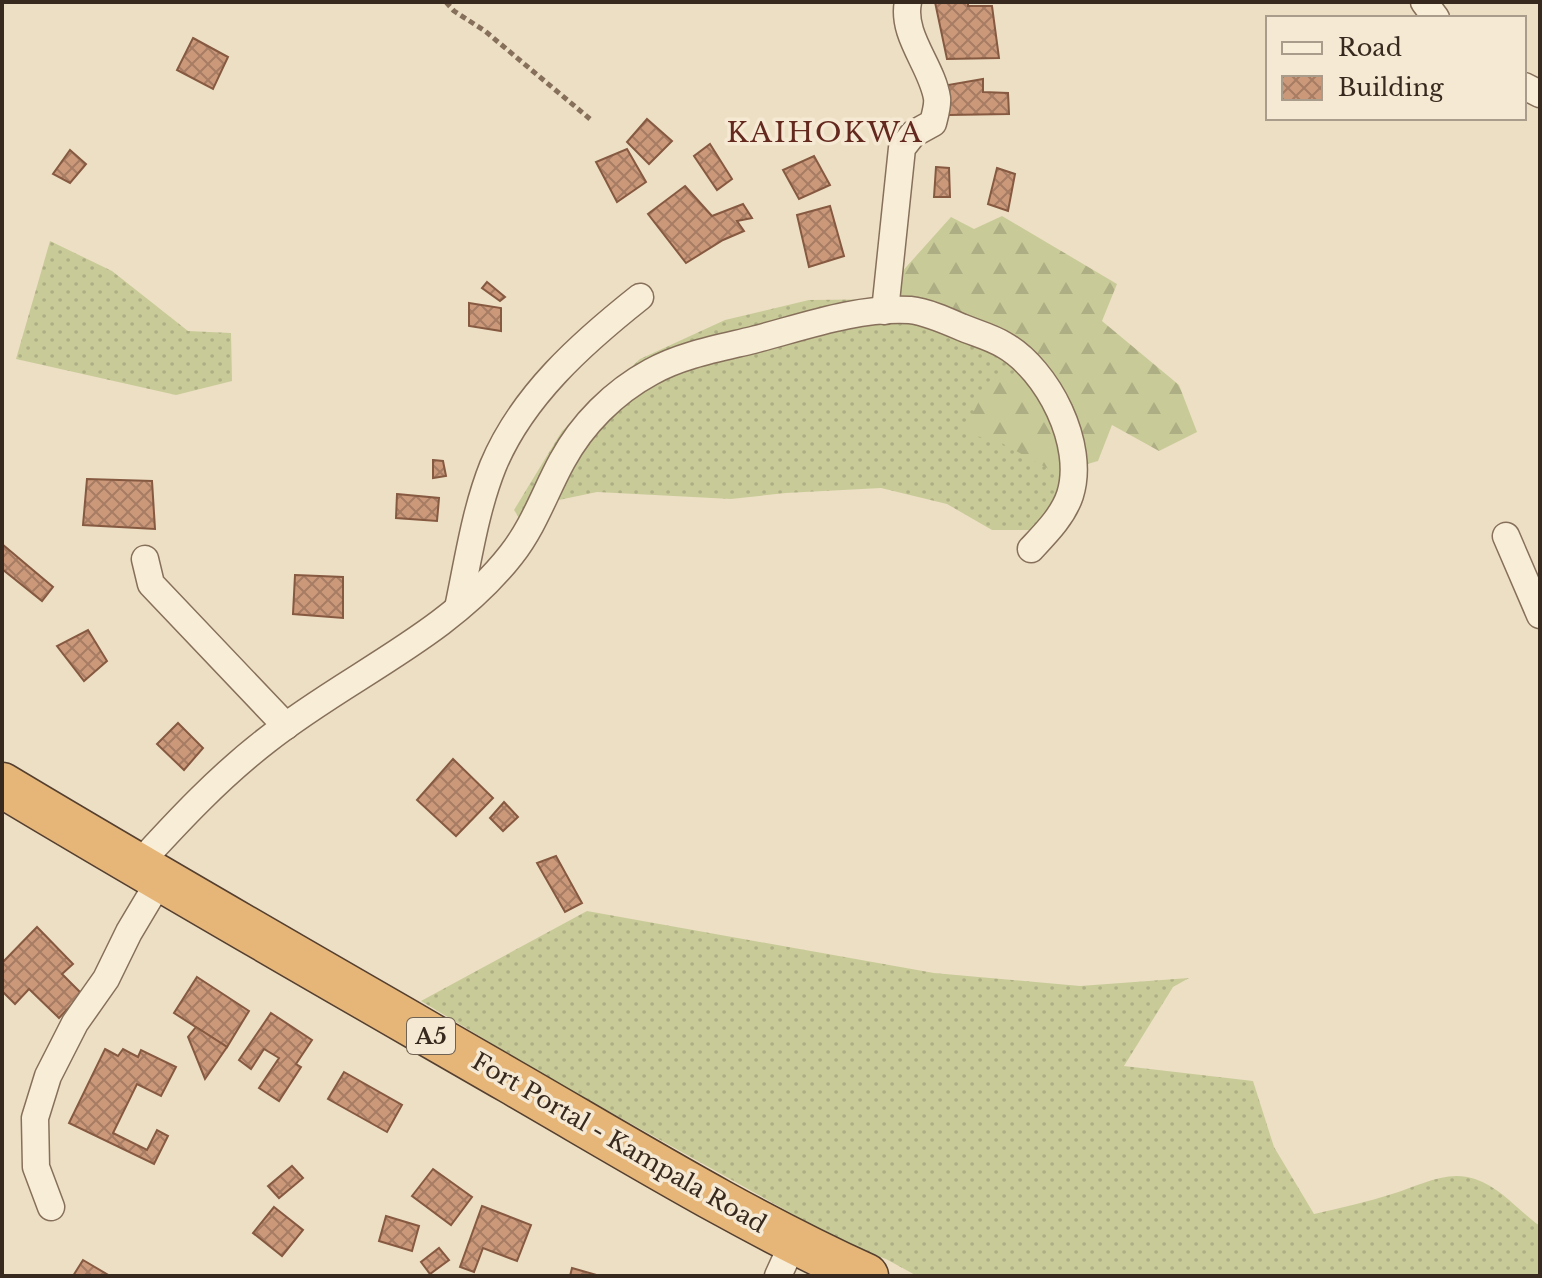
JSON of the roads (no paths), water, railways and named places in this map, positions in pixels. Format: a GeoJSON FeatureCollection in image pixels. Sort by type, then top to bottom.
{"type":"FeatureCollection","features":[{"type":"Feature","properties":{"kind":"highway","name":"Fort Portal - Kampala Road"},"geometry":{"type":"LineString","coordinates":[[2,785],[785,1259],[866,1276]]}},
{"type":"Feature","properties":{"kind":"street"},"geometry":{"type":"LineString","coordinates":[[885,311],[902,148],[913,134],[933,123],[938,99],[912,34],[906,12],[908,2]]}},
{"type":"Feature","properties":{"kind":"street"},"geometry":{"type":"LineString","coordinates":[[458,608],[468,557],[494,465],[523,410],[595,333],[640,297]]}},
{"type":"Feature","properties":{"kind":"street"},"geometry":{"type":"LineString","coordinates":[[51,1207],[36,1167],[35,1118],[48,1076],[75,1023],[106,979],[129,932],[148,873],[198,799],[286,726],[435,627],[479,590],[512,554],[542,506],[562,461],[580,432],[631,384],[654,369],[699,354],[841,317],[885,311],[912,310],[937,317],[1005,345],[1030,366],[1044,383],[1065,420],[1074,455],[1070,494],[1055,523],[1031,549]]}},
{"type":"Feature","properties":{"kind":"street"},"geometry":{"type":"LineString","coordinates":[[1506,536],[1540,615]]}},
{"type":"Feature","properties":{"kind":"street"},"geometry":{"type":"LineString","coordinates":[[145,559],[151,584],[286,726]]}},
{"type":"Feature","properties":{"kind":"district","name":"KAIHOKWA"},"geometry":{"type":"Point","coordinates":[825,132]}}]}
